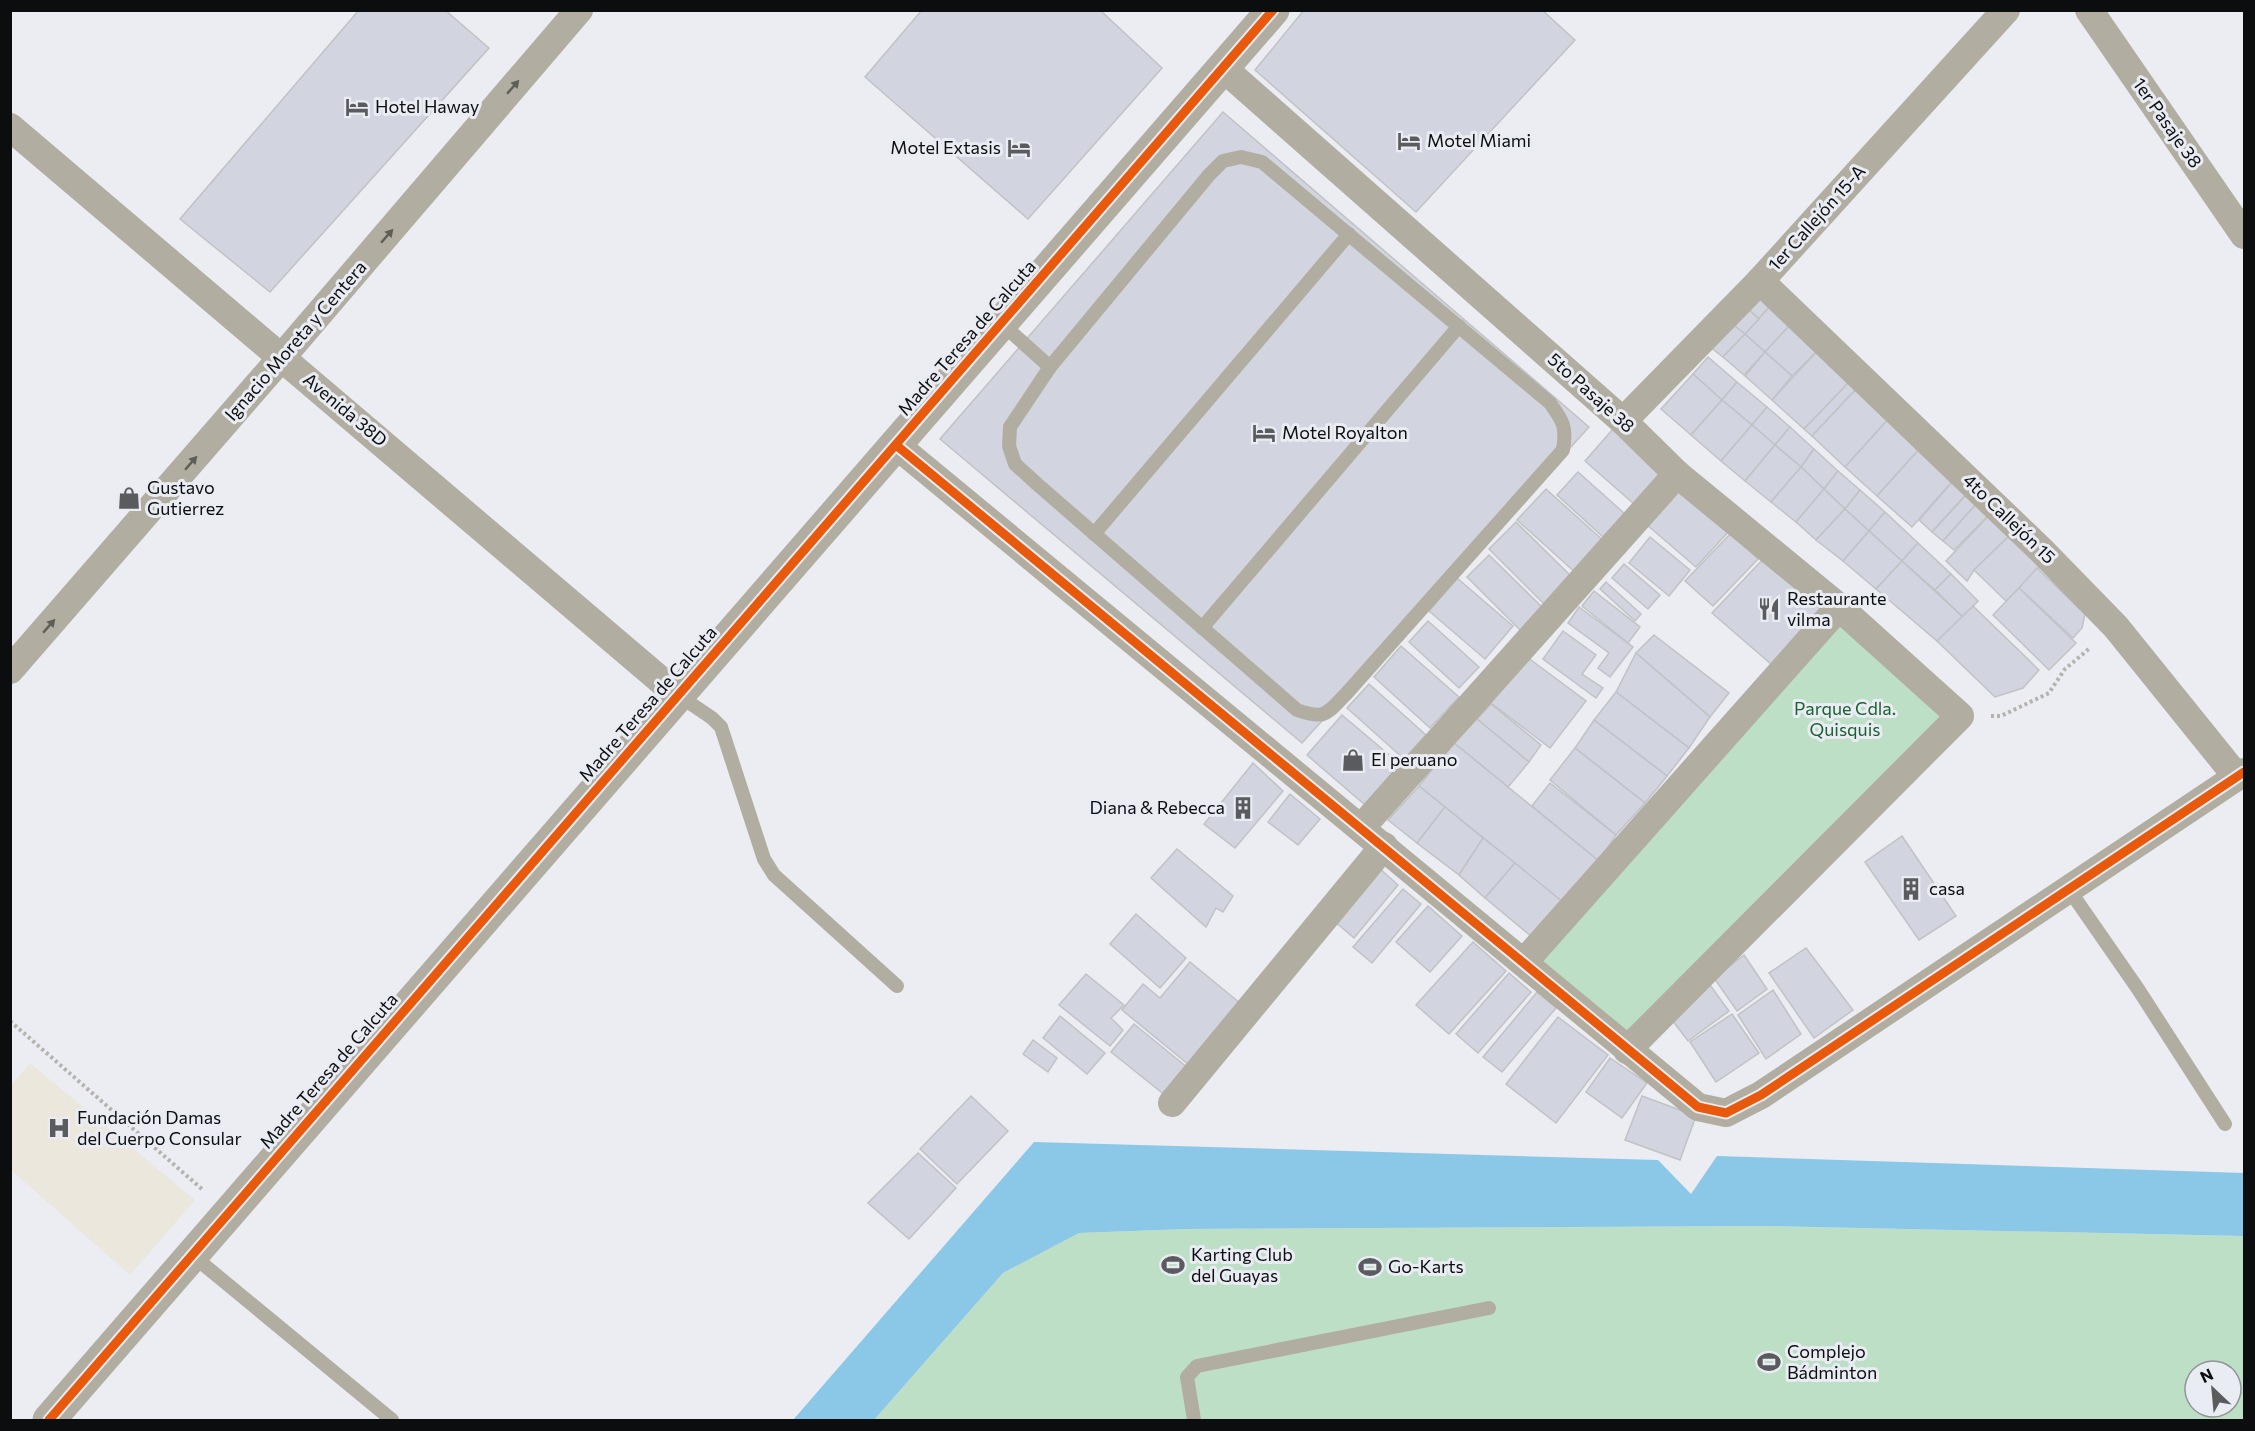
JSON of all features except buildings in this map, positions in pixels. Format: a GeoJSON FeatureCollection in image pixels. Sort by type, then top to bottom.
{"type":"FeatureCollection","features":[{"type":"Feature","properties":{"kind":"street","name":"Ignacio Moreta y Centera"},"geometry":{"type":"LineString","coordinates":[[10,670],[579,10]]}},
{"type":"Feature","properties":{"kind":"street","name":"Madre Teresa de Calcuta"},"geometry":{"type":"LineString","coordinates":[[49,1420],[1273,10]]}},
{"type":"Feature","properties":{"kind":"street","name":"1er Callejón 15-A"},"geometry":{"type":"LineString","coordinates":[[1623,421],[1760,281],[2006,10]]}},
{"type":"Feature","properties":{"kind":"street","name":"1er Pasaje 38"},"geometry":{"type":"LineString","coordinates":[[2089,10],[2244,235]]}},
{"type":"Feature","properties":{"kind":"street","name":"5to Pasaje 38"},"geometry":{"type":"LineString","coordinates":[[1223,68],[1623,421],[1677,474],[1839,607],[1960,716]]}},
{"type":"Feature","properties":{"kind":"street","name":"Avenida 38D"},"geometry":{"type":"LineString","coordinates":[[10,127],[678,695]]}},
{"type":"Feature","properties":{"kind":"street","name":"4to Callejón 15"},"geometry":{"type":"LineString","coordinates":[[1760,281],[2041,550],[2116,627],[2241,774]]}},
{"type":"Feature","properties":{"kind":"street"},"geometry":{"type":"LineString","coordinates":[[896,445],[1698,1107],[1726,1113],[1761,1095],[2070,891],[2241,774]]}},
{"type":"Feature","properties":{"kind":"street"},"geometry":{"type":"LineString","coordinates":[[1361,828],[1677,474]]}},
{"type":"Feature","properties":{"kind":"street"},"geometry":{"type":"LineString","coordinates":[[1524,962],[1839,607]]}},
{"type":"Feature","properties":{"kind":"street"},"geometry":{"type":"LineString","coordinates":[[1627,1050],[1960,716]]}},
{"type":"Feature","properties":{"kind":"street"},"geometry":{"type":"LineString","coordinates":[[1172,1103],[1384,846]]}},
{"type":"Feature","properties":{"kind":"lane"},"geometry":{"type":"LineString","coordinates":[[1241,157],[1262,162],[1349,234],[1550,403],[1561,418],[1566,432],[1563,450],[1328,712],[1315,716],[1296,710],[1015,464],[1009,446],[1010,427],[1050,367],[1223,161],[1241,157]]}},
{"type":"Feature","properties":{"kind":"lane"},"geometry":{"type":"LineString","coordinates":[[1094,534],[1349,234]]}},
{"type":"Feature","properties":{"kind":"lane"},"geometry":{"type":"LineString","coordinates":[[1001,323],[1050,367]]}},
{"type":"Feature","properties":{"kind":"lane"},"geometry":{"type":"LineString","coordinates":[[1202,628],[1459,326]]}},
{"type":"Feature","properties":{"kind":"lane"},"geometry":{"type":"LineString","coordinates":[[678,695],[712,718],[721,727],[764,859],[774,875],[897,986]]}},
{"type":"Feature","properties":{"kind":"lane"},"geometry":{"type":"LineString","coordinates":[[2070,891],[2138,989],[2225,1124]]}},
{"type":"Feature","properties":{"kind":"lane"},"geometry":{"type":"LineString","coordinates":[[192,1255],[392,1420]]}},
{"type":"Feature","properties":{"kind":"lane"},"geometry":{"type":"LineString","coordinates":[[1194,1420],[1186,1377],[1197,1366],[1489,1308]]}},
{"type":"Feature","properties":{"kind":"path"},"geometry":{"type":"LineString","coordinates":[[1960,716],[2001,716],[2049,693],[2065,669],[2116,627]]}},
{"type":"Feature","properties":{"kind":"path"},"geometry":{"type":"LineString","coordinates":[[10,1021],[229,1212]]}},
{"type":"Feature","properties":{"kind":"shaded area","name":"Fundación Damas del Cuerpo Consular"},"geometry":{"type":"Polygon","coordinates":[[[30,1063],[195,1200],[130,1275],[11,1170],[11,1086],[30,1063]]]}},
{"type":"Feature","properties":{"kind":"green space","name":"Parque Cdla. Quisquis"},"geometry":{"type":"Polygon","coordinates":[[[1839,607],[1960,716],[1627,1050],[1524,962],[1839,607]]]}},
{"type":"Feature","properties":{"kind":"green space"},"geometry":{"type":"Polygon","coordinates":[[[1762,1226],[2244,1236],[2244,1420],[874,1420],[1003,1273],[1079,1233],[1186,1229],[1762,1226]]]}},
{"type":"Feature","properties":{"kind":"water"},"geometry":{"type":"Polygon","coordinates":[[[1034,1142],[1658,1160],[1691,1194],[1717,1156],[2244,1173],[2244,1236],[1762,1226],[1186,1229],[1079,1233],[1003,1273],[874,1420],[793,1420],[1034,1142]]]}},
{"type":"Feature","properties":{"kind":"cycle path"},"geometry":{"type":"LineString","coordinates":[[49,1420],[1273,10]]}},
{"type":"Feature","properties":{"kind":"cycle path"},"geometry":{"type":"LineString","coordinates":[[896,445],[1698,1107],[1726,1113],[1761,1095],[2244,772]]}},
{"type":"Feature","properties":{"kind":"place","name":"Hotel Haway"},"geometry":{"type":"Point","coordinates":[357,107]}},
{"type":"Feature","properties":{"kind":"place","name":"Motel Miami"},"geometry":{"type":"Point","coordinates":[1409,141]}},
{"type":"Feature","properties":{"kind":"place","name":"Motel Extasis"},"geometry":{"type":"Point","coordinates":[1019,148]}},
{"type":"Feature","properties":{"kind":"place","name":"Motel Royalton"},"geometry":{"type":"Point","coordinates":[1264,433]}},
{"type":"Feature","properties":{"kind":"place","name":"Gustavo Gutierrez"},"geometry":{"type":"Point","coordinates":[129,498]}},
{"type":"Feature","properties":{"kind":"place","name":"Restaurante vilma"},"geometry":{"type":"Point","coordinates":[1769,609]}},
{"type":"Feature","properties":{"kind":"place","name":"El peruano"},"geometry":{"type":"Point","coordinates":[1353,760]}},
{"type":"Feature","properties":{"kind":"place","name":"Diana & Rebecca"},"geometry":{"type":"Point","coordinates":[1243,808]}},
{"type":"Feature","properties":{"kind":"place","name":"casa"},"geometry":{"type":"Point","coordinates":[1911,889]}},
{"type":"Feature","properties":{"kind":"place","name":"Fundación Damas del Cuerpo Consular"},"geometry":{"type":"Point","coordinates":[59,1128]}},
{"type":"Feature","properties":{"kind":"place","name":"Karting Club del Guayas"},"geometry":{"type":"Point","coordinates":[1173,1265]}},
{"type":"Feature","properties":{"kind":"place","name":"Go-Karts"},"geometry":{"type":"Point","coordinates":[1370,1267]}},
{"type":"Feature","properties":{"kind":"place","name":"Complejo Bádminton"},"geometry":{"type":"Point","coordinates":[1769,1362]}}]}
